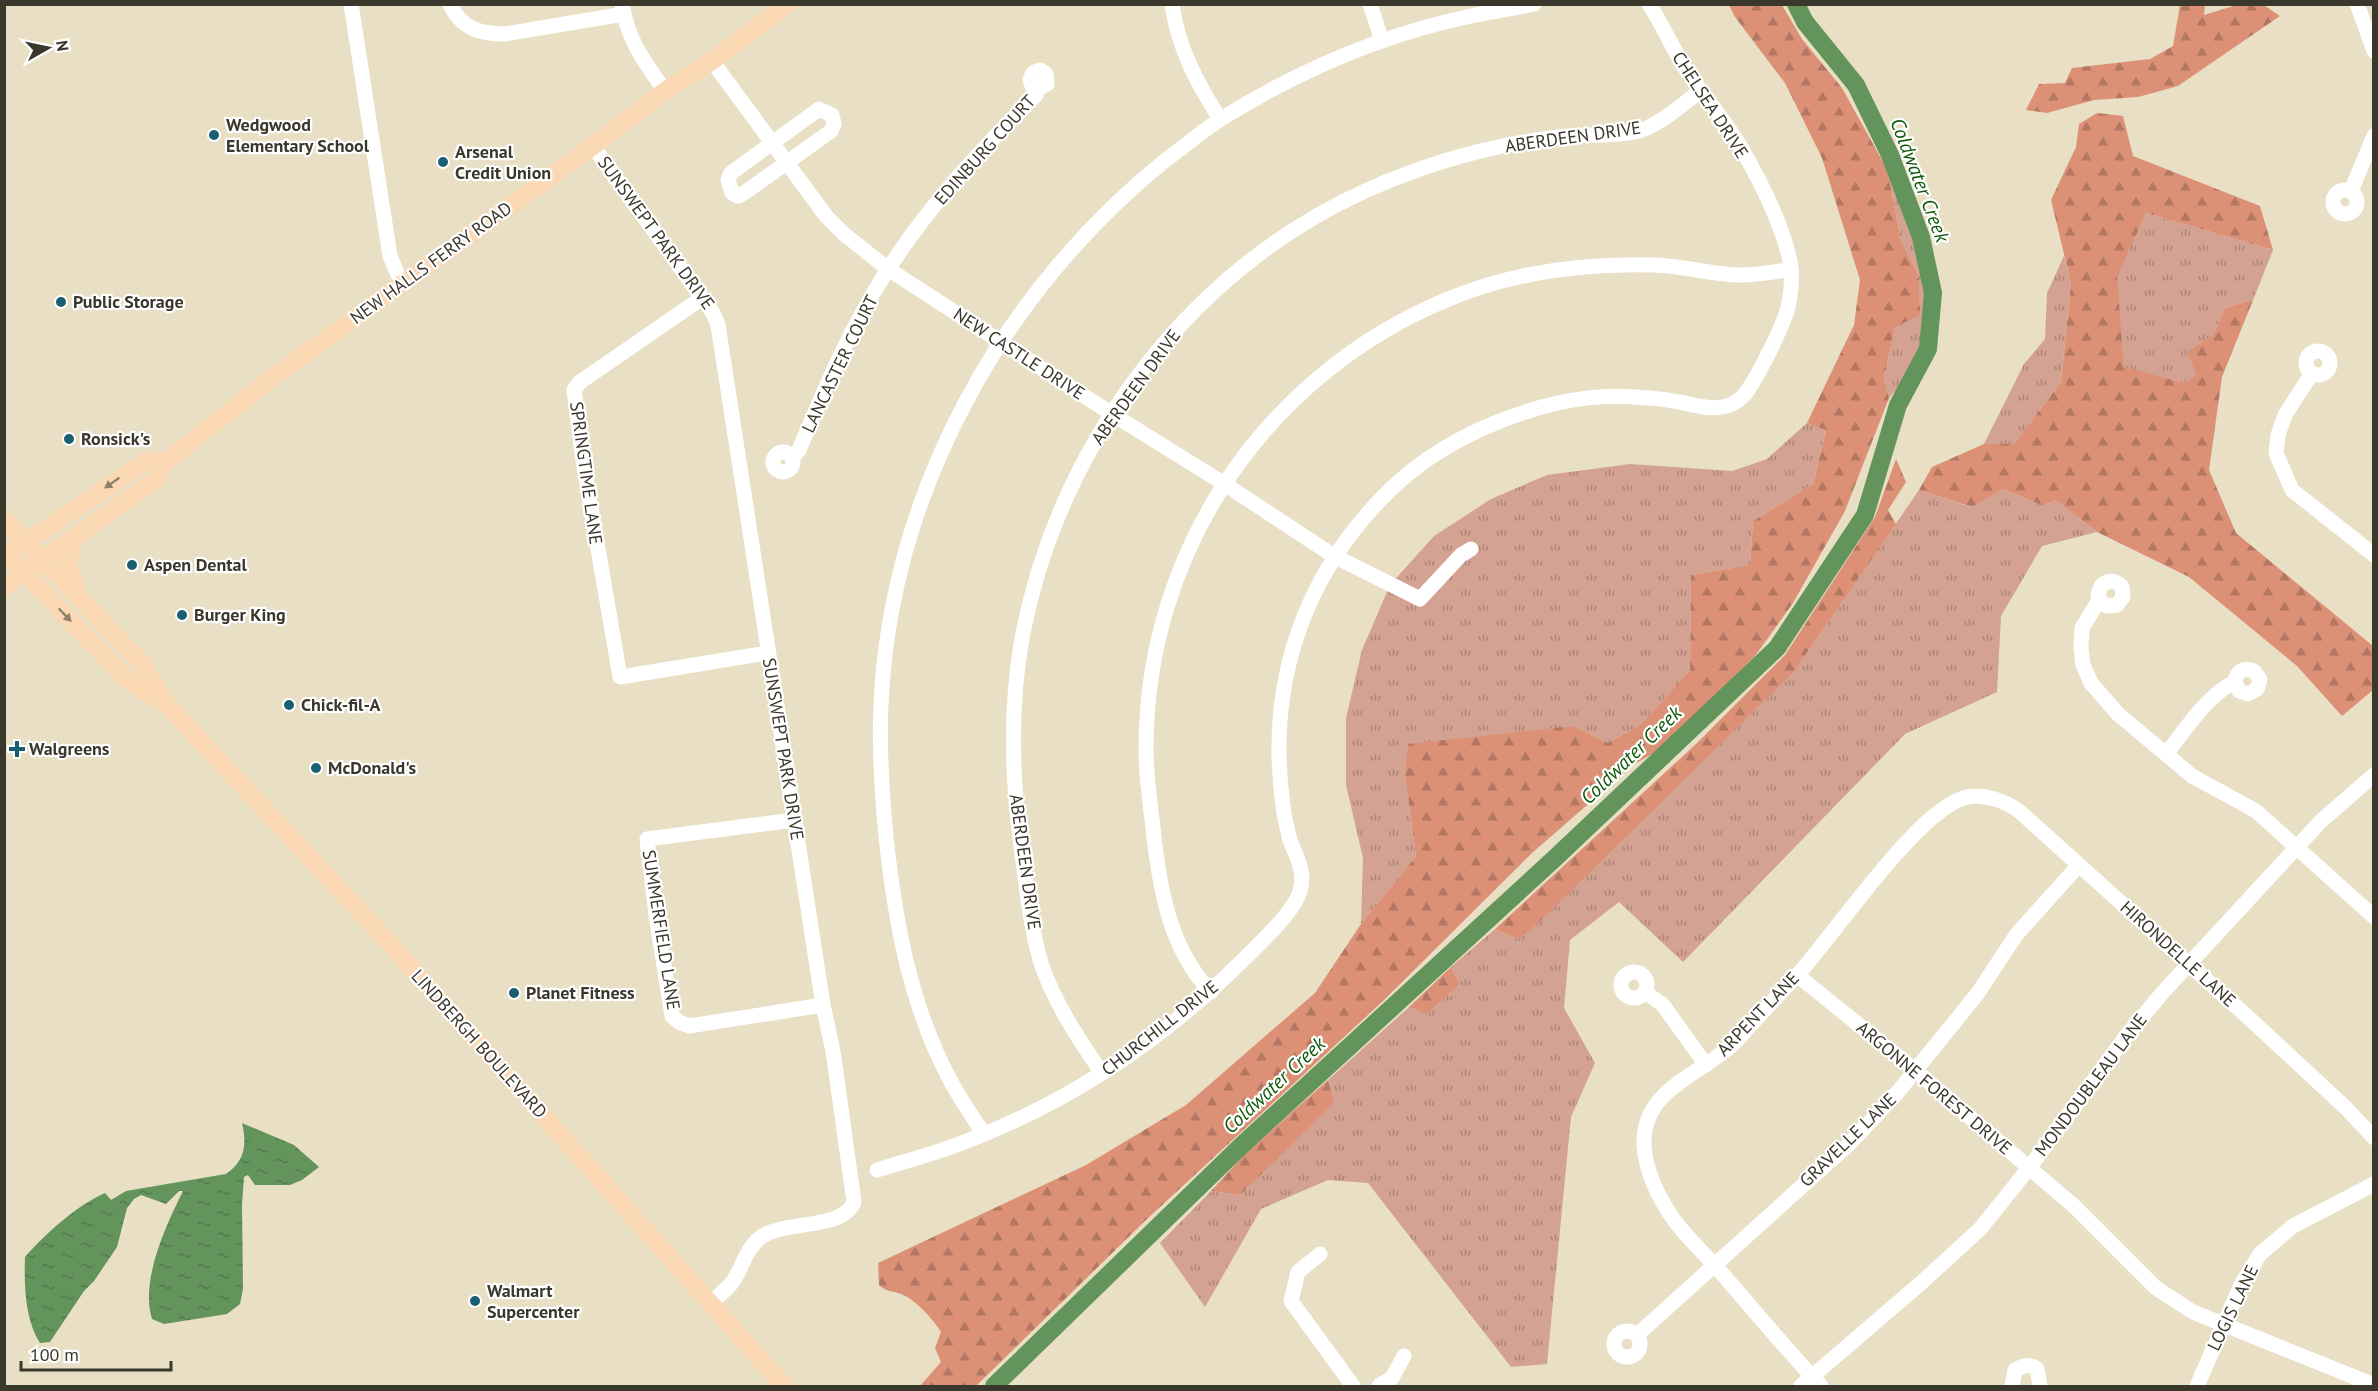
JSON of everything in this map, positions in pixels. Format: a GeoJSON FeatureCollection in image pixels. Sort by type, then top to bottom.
{"type":"FeatureCollection","features":[{"type":"Feature","properties":{"kind":"main road","name":"NEW HALLS FERRY ROAD"},"geometry":{"type":"LineString","coordinates":[[4,587],[157,479],[164,463],[276,375],[593,146],[665,91],[712,61],[771,10],[788,4]]}},
{"type":"Feature","properties":{"kind":"main road","name":"NEW HALLS FERRY ROAD"},"geometry":{"type":"LineString","coordinates":[[5,554],[26,543],[146,461],[164,463]]}},
{"type":"Feature","properties":{"kind":"main road"},"geometry":{"type":"LineString","coordinates":[[4,519],[42,559]]}},
{"type":"Feature","properties":{"kind":"main road"},"geometry":{"type":"LineString","coordinates":[[75,536],[68,562],[78,596]]}},
{"type":"Feature","properties":{"kind":"main road","name":"LINDBERGH BOULEVARD"},"geometry":{"type":"LineString","coordinates":[[5,554],[126,679],[168,706]]}},
{"type":"Feature","properties":{"kind":"main road","name":"LINDBERGH BOULEVARD"},"geometry":{"type":"LineString","coordinates":[[42,559],[141,661],[168,706],[378,930],[784,1386]]}},
{"type":"Feature","properties":{"kind":"street"},"geometry":{"type":"LineString","coordinates":[[351,4],[390,256],[402,284]]}},
{"type":"Feature","properties":{"kind":"street"},"geometry":{"type":"LineString","coordinates":[[450,4],[467,26],[490,34],[505,34],[623,9],[633,46],[665,91]]}},
{"type":"Feature","properties":{"kind":"street"},"geometry":{"type":"LineString","coordinates":[[1172,4],[1174,21],[1187,63],[1220,119]]}},
{"type":"Feature","properties":{"kind":"street"},"geometry":{"type":"LineString","coordinates":[[1370,4],[1382,41]]}},
{"type":"Feature","properties":{"kind":"street"},"geometry":{"type":"LineString","coordinates":[[983,1133],[948,1076],[928,1033],[906,960],[890,875],[883,804],[881,703],[894,606],[917,515],[958,416],[1000,342],[1044,282],[1108,210],[1154,170],[1220,119],[1301,75],[1382,41],[1506,7],[1534,4]]}},
{"type":"Feature","properties":{"kind":"street","name":"CHELSEA DRIVE"},"geometry":{"type":"LineString","coordinates":[[1649,4],[1678,57],[1741,148],[1777,222],[1789,258],[1790,289],[1786,314],[1749,387],[1743,397],[1735,403]]}},
{"type":"Feature","properties":{"kind":"street"},"geometry":{"type":"LineString","coordinates":[[2357,4],[2373,51]]}},
{"type":"Feature","properties":{"kind":"street","name":"NEW CASTLE DRIVE"},"geometry":{"type":"LineString","coordinates":[[712,61],[826,216],[844,234],[888,269],[1000,342],[1334,556],[1420,599],[1461,555],[1471,549]]}},
{"type":"Feature","properties":{"kind":"street","name":"EDINBURG COURT"},"geometry":{"type":"LineString","coordinates":[[888,269],[948,187],[998,131],[1036,95],[1038,89]]}},
{"type":"Feature","properties":{"kind":"street","name":"ABERDEEN DRIVE"},"geometry":{"type":"LineString","coordinates":[[1102,1073],[1068,1020],[1042,965],[1034,929],[1015,800],[1014,737],[1021,644],[1037,578],[1053,528],[1074,481],[1112,414],[1165,343],[1208,297],[1250,261],[1303,225],[1338,205],[1399,178],[1488,149],[1558,137],[1638,131],[1653,124],[1700,91]]}},
{"type":"Feature","properties":{"kind":"street"},"geometry":{"type":"LineString","coordinates":[[819,109],[832,115],[834,124],[831,131],[788,164],[744,193],[738,196],[732,193],[728,180],[731,173],[819,109]]}},
{"type":"Feature","properties":{"kind":"street"},"geometry":{"type":"LineString","coordinates":[[2351,191],[2373,136]]}},
{"type":"Feature","properties":{"kind":"street","name":"SUNSWEPT PARK DRIVE"},"geometry":{"type":"LineString","coordinates":[[593,146],[714,313],[721,340],[767,653],[834,1062],[854,1202],[851,1210],[842,1216],[810,1226],[776,1229],[760,1238],[746,1252],[730,1284],[710,1303]]}},
{"type":"Feature","properties":{"kind":"street"},"geometry":{"type":"LineString","coordinates":[[1211,992],[1197,978],[1187,961],[1178,943],[1166,904],[1155,846],[1146,749],[1150,689],[1162,626],[1185,557],[1205,514],[1223,483],[1252,445],[1316,379],[1381,333],[1447,299],[1502,281],[1569,268],[1655,265],[1740,276],[1791,270]]}},
{"type":"Feature","properties":{"kind":"street","name":"LANCASTER COURT"},"geometry":{"type":"LineString","coordinates":[[792,458],[799,450],[824,390],[856,324],[888,269]]}},
{"type":"Feature","properties":{"kind":"street","name":"SPRINGTIME LANE"},"geometry":{"type":"LineString","coordinates":[[702,298],[580,382],[574,390],[588,493],[620,677],[767,653]]}},
{"type":"Feature","properties":{"kind":"street"},"geometry":{"type":"LineString","coordinates":[[2312,373],[2285,415],[2278,435],[2276,453],[2292,490],[2373,555]]}},
{"type":"Feature","properties":{"kind":"street","name":"CHURCHILL DRIVE"},"geometry":{"type":"LineString","coordinates":[[877,1170],[964,1142],[1048,1104],[1102,1073],[1211,992],[1272,930],[1298,897],[1302,886],[1302,871],[1285,823],[1277,749],[1281,700],[1291,652],[1316,588],[1334,556],[1364,518],[1393,487],[1442,450],[1484,427],[1555,405],[1630,396],[1712,408],[1735,403]]}},
{"type":"Feature","properties":{"kind":"street"},"geometry":{"type":"LineString","coordinates":[[2099,600],[2082,628],[2083,665],[2091,683],[2118,714],[2192,776],[2256,811],[2373,917]]}},
{"type":"Feature","properties":{"kind":"street"},"geometry":{"type":"LineString","coordinates":[[2166,753],[2224,687],[2235,682]]}},
{"type":"Feature","properties":{"kind":"street","name":"MONDOUBLEAU LANE"},"geometry":{"type":"LineString","coordinates":[[1811,1383],[1980,1229],[2127,1035],[2321,821],[2373,775]]}},
{"type":"Feature","properties":{"kind":"street","name":"HIRONDELLE LANE"},"geometry":{"type":"LineString","coordinates":[[1968,797],[1981,797],[2008,804],[2033,822],[2078,866],[2346,1108],[2373,1138]]}},
{"type":"Feature","properties":{"kind":"street","name":"ARPENT LANE"},"geometry":{"type":"LineString","coordinates":[[1811,1383],[1714,1264],[1674,1219],[1652,1179],[1644,1148],[1644,1127],[1658,1100],[1735,1042],[1797,975],[1923,824],[1937,813],[1968,797]]}},
{"type":"Feature","properties":{"kind":"street","name":"SUMMERFIELD LANE"},"geometry":{"type":"LineString","coordinates":[[794,820],[647,839],[656,915],[672,1016],[679,1022],[689,1026],[823,1005]]}},
{"type":"Feature","properties":{"kind":"street","name":"GRAVELLE LANE"},"geometry":{"type":"LineString","coordinates":[[1637,1335],[1850,1144],[1916,1071],[1978,993],[2016,935],[2078,866]]}},
{"type":"Feature","properties":{"kind":"street","name":"ARGONNE FOREST DRIVE"},"geometry":{"type":"LineString","coordinates":[[1797,975],[1916,1071],[2074,1206],[2156,1288],[2193,1312],[2373,1385]]}},
{"type":"Feature","properties":{"kind":"street"},"geometry":{"type":"LineString","coordinates":[[1645,992],[1663,1005],[1706,1065]]}},
{"type":"Feature","properties":{"kind":"street","name":"LOGIS LANE"},"geometry":{"type":"LineString","coordinates":[[2198,1386],[2241,1285],[2260,1254],[2276,1238],[2293,1226],[2373,1184]]}},
{"type":"Feature","properties":{"kind":"street"},"geometry":{"type":"LineString","coordinates":[[1320,1254],[1298,1272],[1291,1301],[1353,1386]]}},
{"type":"Feature","properties":{"kind":"street"},"geometry":{"type":"LineString","coordinates":[[1378,1386],[1392,1377],[1404,1356]]}},
{"type":"Feature","properties":{"kind":"street"},"geometry":{"type":"LineString","coordinates":[[2012,1386],[2015,1370],[2031,1365],[2037,1369],[2040,1386]]}},
{"type":"Feature","properties":{"kind":"green space"},"geometry":{"type":"Polygon","coordinates":[[[2262,4],[2280,16],[2178,86],[2138,97],[2094,100],[2047,113],[2026,110],[2039,84],[2065,83],[2072,68],[2150,59],[2173,46],[2180,5],[2205,5],[2204,15],[2237,5],[2262,4]]]}},
{"type":"Feature","properties":{"kind":"green space"},"geometry":{"type":"Polygon","coordinates":[[[1729,5],[1782,5],[1802,39],[1842,88],[1887,169],[1901,240],[1918,274],[1920,315],[1895,327],[1884,378],[1889,398],[1845,511],[1793,603],[1755,656],[1661,749],[1633,765],[1532,853],[1382,1002],[1146,1220],[976,1386],[920,1386],[941,1362],[935,1348],[941,1332],[918,1305],[901,1294],[879,1285],[878,1263],[1086,1165],[1186,1105],[1315,993],[1361,924],[1416,856],[1405,775],[1408,744],[1573,726],[1608,743],[1641,724],[1690,670],[1691,575],[1750,565],[1753,521],[1813,484],[1826,430],[1807,423],[1854,325],[1860,280],[1822,158],[1785,83],[1735,17],[1729,5]]]}},
{"type":"Feature","properties":{"kind":"green space"},"geometry":{"type":"Polygon","coordinates":[[[2097,113],[2123,116],[2133,156],[2260,206],[2273,250],[2146,213],[2117,277],[2124,367],[2185,383],[2196,374],[2187,352],[2214,334],[2225,308],[2253,300],[2222,377],[2209,470],[2236,533],[2373,646],[2373,690],[2342,716],[2297,666],[2189,577],[2097,532],[2055,500],[2043,506],[2003,489],[1972,507],[1919,490],[1932,467],[1984,444],[2014,444],[2061,382],[2071,283],[2051,200],[2076,147],[2079,124],[2097,113]]]}},
{"type":"Feature","properties":{"kind":"green space"},"geometry":{"type":"Polygon","coordinates":[[[1887,169],[1913,228],[1928,285],[1928,314],[1923,342],[1910,370],[1889,398],[1884,378],[1895,327],[1918,274],[1901,240],[1887,169]]]}},
{"type":"Feature","properties":{"kind":"green space"},"geometry":{"type":"Polygon","coordinates":[[[2146,213],[2273,250],[2253,300],[2225,308],[2214,334],[2188,352],[2196,374],[2185,383],[2124,368],[2116,277],[2146,213]]]}},
{"type":"Feature","properties":{"kind":"green space"},"geometry":{"type":"Polygon","coordinates":[[[2064,256],[2071,282],[2061,382],[2014,444],[1984,444],[2024,364],[2045,339],[2047,293],[2064,256]]]}},
{"type":"Feature","properties":{"kind":"green space"},"geometry":{"type":"Polygon","coordinates":[[[1807,423],[1826,429],[1813,484],[1753,521],[1750,565],[1691,575],[1690,670],[1641,724],[1608,743],[1573,726],[1405,775],[1416,856],[1361,924],[1363,858],[1346,785],[1346,718],[1362,650],[1390,585],[1434,536],[1491,499],[1547,475],[1630,464],[1732,471],[1767,459],[1807,423]]]}},
{"type":"Feature","properties":{"kind":"green space"},"geometry":{"type":"Polygon","coordinates":[[[1896,459],[1906,482],[1888,510],[1896,524],[1793,673],[1535,926],[1518,939],[1495,929],[1696,744],[1785,655],[1875,517],[1896,459]]]}},
{"type":"Feature","properties":{"kind":"green space"},"geometry":{"type":"Polygon","coordinates":[[[2003,489],[2043,506],[2055,500],[2097,532],[2042,546],[2001,616],[1997,692],[1905,734],[1683,962],[1619,902],[1570,940],[1564,1008],[1595,1063],[1571,1117],[1547,1364],[1511,1367],[1368,1183],[1328,1180],[1261,1209],[1205,1307],[1160,1243],[1211,1191],[1240,1195],[1333,1103],[1328,1080],[1409,1007],[1426,1015],[1460,984],[1451,967],[1495,929],[1518,939],[1793,673],[1919,490],[1971,507],[2003,489]]]}},
{"type":"Feature","properties":{"kind":"green space"},"geometry":{"type":"Polygon","coordinates":[[[1451,967],[1460,984],[1426,1015],[1409,1007],[1451,967]]]}},
{"type":"Feature","properties":{"kind":"green space"},"geometry":{"type":"Polygon","coordinates":[[[1328,1080],[1334,1103],[1240,1195],[1211,1191],[1244,1155],[1328,1080]]]}},
{"type":"Feature","properties":{"kind":"water"},"geometry":{"type":"Polygon","coordinates":[[[242,1123],[294,1145],[319,1167],[302,1180],[290,1185],[255,1185],[248,1175],[244,1177],[243,1289],[240,1304],[227,1314],[164,1324],[152,1319],[149,1288],[152,1271],[169,1220],[183,1191],[179,1191],[166,1204],[141,1195],[134,1199],[127,1208],[117,1247],[94,1281],[84,1291],[50,1342],[40,1343],[28,1313],[25,1290],[25,1257],[33,1248],[72,1213],[105,1193],[111,1200],[126,1191],[226,1174],[237,1164],[243,1152],[242,1123]]]}},
{"type":"Feature","properties":{"kind":"waterway","name":"Coldwater Creek"},"geometry":{"type":"LineString","coordinates":[[994,1386],[1241,1146],[1554,859],[1777,648],[1865,515],[1898,405],[1928,349],[1933,293],[1921,237],[1890,155],[1856,85],[1805,22],[1796,4]]}},
{"type":"Feature","properties":{"kind":"place","name":"Wedgwood Elementary School"},"geometry":{"type":"Point","coordinates":[214,135]}},
{"type":"Feature","properties":{"kind":"place","name":"Arsenal Credit Union"},"geometry":{"type":"Point","coordinates":[443,162]}},
{"type":"Feature","properties":{"kind":"place","name":"Public Storage"},"geometry":{"type":"Point","coordinates":[61,302]}},
{"type":"Feature","properties":{"kind":"place","name":"Ronsick's"},"geometry":{"type":"Point","coordinates":[69,439]}},
{"type":"Feature","properties":{"kind":"place","name":"Aspen Dental"},"geometry":{"type":"Point","coordinates":[132,565]}},
{"type":"Feature","properties":{"kind":"place","name":"Burger King"},"geometry":{"type":"Point","coordinates":[182,615]}},
{"type":"Feature","properties":{"kind":"place","name":"Chick-fil-A"},"geometry":{"type":"Point","coordinates":[289,705]}},
{"type":"Feature","properties":{"kind":"place","name":"Walgreens"},"geometry":{"type":"Point","coordinates":[17,749]}},
{"type":"Feature","properties":{"kind":"place","name":"McDonald's"},"geometry":{"type":"Point","coordinates":[316,768]}},
{"type":"Feature","properties":{"kind":"place","name":"Planet Fitness"},"geometry":{"type":"Point","coordinates":[514,993]}},
{"type":"Feature","properties":{"kind":"place","name":"Walmart Supercenter"},"geometry":{"type":"Point","coordinates":[475,1301]}}]}
